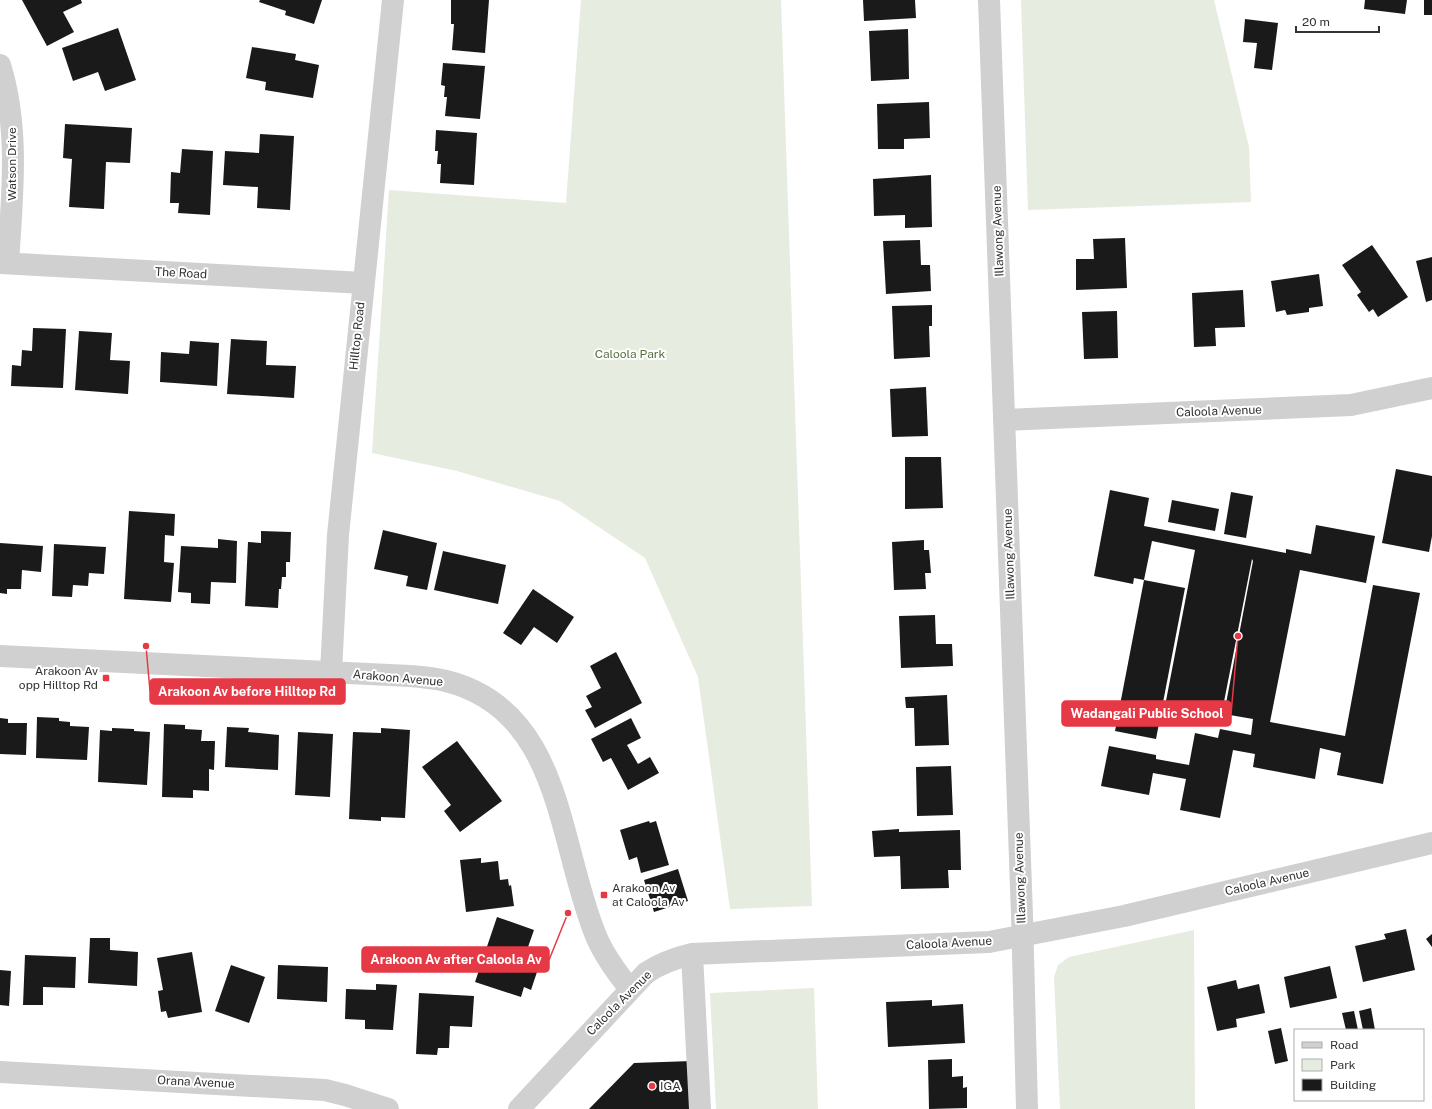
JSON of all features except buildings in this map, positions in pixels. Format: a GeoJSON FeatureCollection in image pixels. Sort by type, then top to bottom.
{"type":"FeatureCollection","features":[{"type":"Feature","properties":{"kind":"street","name":"Hilltop Road"},"geometry":{"type":"LineString","coordinates":[[331,672],[338,535],[362,283],[393,0]]}},
{"type":"Feature","properties":{"kind":"street","name":"Illawong Avenue"},"geometry":{"type":"LineString","coordinates":[[989,0],[1027,1109]]}},
{"type":"Feature","properties":{"kind":"street","name":"Watson Drive"},"geometry":{"type":"LineString","coordinates":[[0,65],[5,82],[13,136],[4,263]]}},
{"type":"Feature","properties":{"kind":"street","name":"The Road"},"geometry":{"type":"LineString","coordinates":[[4,263],[362,283]]}},
{"type":"Feature","properties":{"kind":"street","name":"Caloola Avenue"},"geometry":{"type":"LineString","coordinates":[[1004,420],[1351,405],[1432,388]]}},
{"type":"Feature","properties":{"kind":"street","name":"Arakoon Avenue"},"geometry":{"type":"LineString","coordinates":[[0,656],[410,676],[445,680],[457,684],[485,698],[501,710],[520,728],[533,745],[550,784],[596,935],[615,971],[630,989]]}},
{"type":"Feature","properties":{"kind":"street","name":"Caloola Avenue"},"geometry":{"type":"LineString","coordinates":[[519,1109],[646,973],[662,963],[692,954],[977,943],[1022,936],[1124,916],[1432,843]]}},
{"type":"Feature","properties":{"kind":"street"},"geometry":{"type":"LineString","coordinates":[[692,954],[700,1109]]}},
{"type":"Feature","properties":{"kind":"street","name":"Orana Avenue"},"geometry":{"type":"LineString","coordinates":[[0,1072],[325,1090],[345,1094],[388,1109]]}},
{"type":"Feature","properties":{"kind":"green space","name":"Caloola Park"},"geometry":{"type":"Polygon","coordinates":[[[581,0],[781,0],[812,906],[730,909],[698,677],[645,558],[560,501],[457,471],[372,453],[389,190],[566,203],[581,0]]]}},
{"type":"Feature","properties":{"kind":"green space"},"geometry":{"type":"Polygon","coordinates":[[[1021,0],[1214,0],[1249,147],[1251,202],[1028,210],[1021,0]]]}},
{"type":"Feature","properties":{"kind":"green space"},"geometry":{"type":"Polygon","coordinates":[[[1194,930],[1195,1109],[1060,1109],[1054,977],[1058,965],[1069,957],[1194,930]]]}},
{"type":"Feature","properties":{"kind":"green space"},"geometry":{"type":"Polygon","coordinates":[[[814,988],[818,1109],[716,1109],[710,993],[814,988]]]}},
{"type":"Feature","properties":{"kind":"place","name":"Wadangali Public School"},"geometry":{"type":"Point","coordinates":[1238,636]}},
{"type":"Feature","properties":{"kind":"place","name":"Arakoon Av before Hilltop Rd"},"geometry":{"type":"Point","coordinates":[146,646]}},
{"type":"Feature","properties":{"kind":"place","name":"Arakoon Av opp Hilltop Rd"},"geometry":{"type":"Point","coordinates":[106,678]}},
{"type":"Feature","properties":{"kind":"place","name":"Arakoon Av at Caloola Av"},"geometry":{"type":"Point","coordinates":[604,895]}},
{"type":"Feature","properties":{"kind":"place","name":"Arakoon Av after Caloola Av"},"geometry":{"type":"Point","coordinates":[568,913]}},
{"type":"Feature","properties":{"kind":"place","name":"IGA"},"geometry":{"type":"Point","coordinates":[652,1086]}}]}
